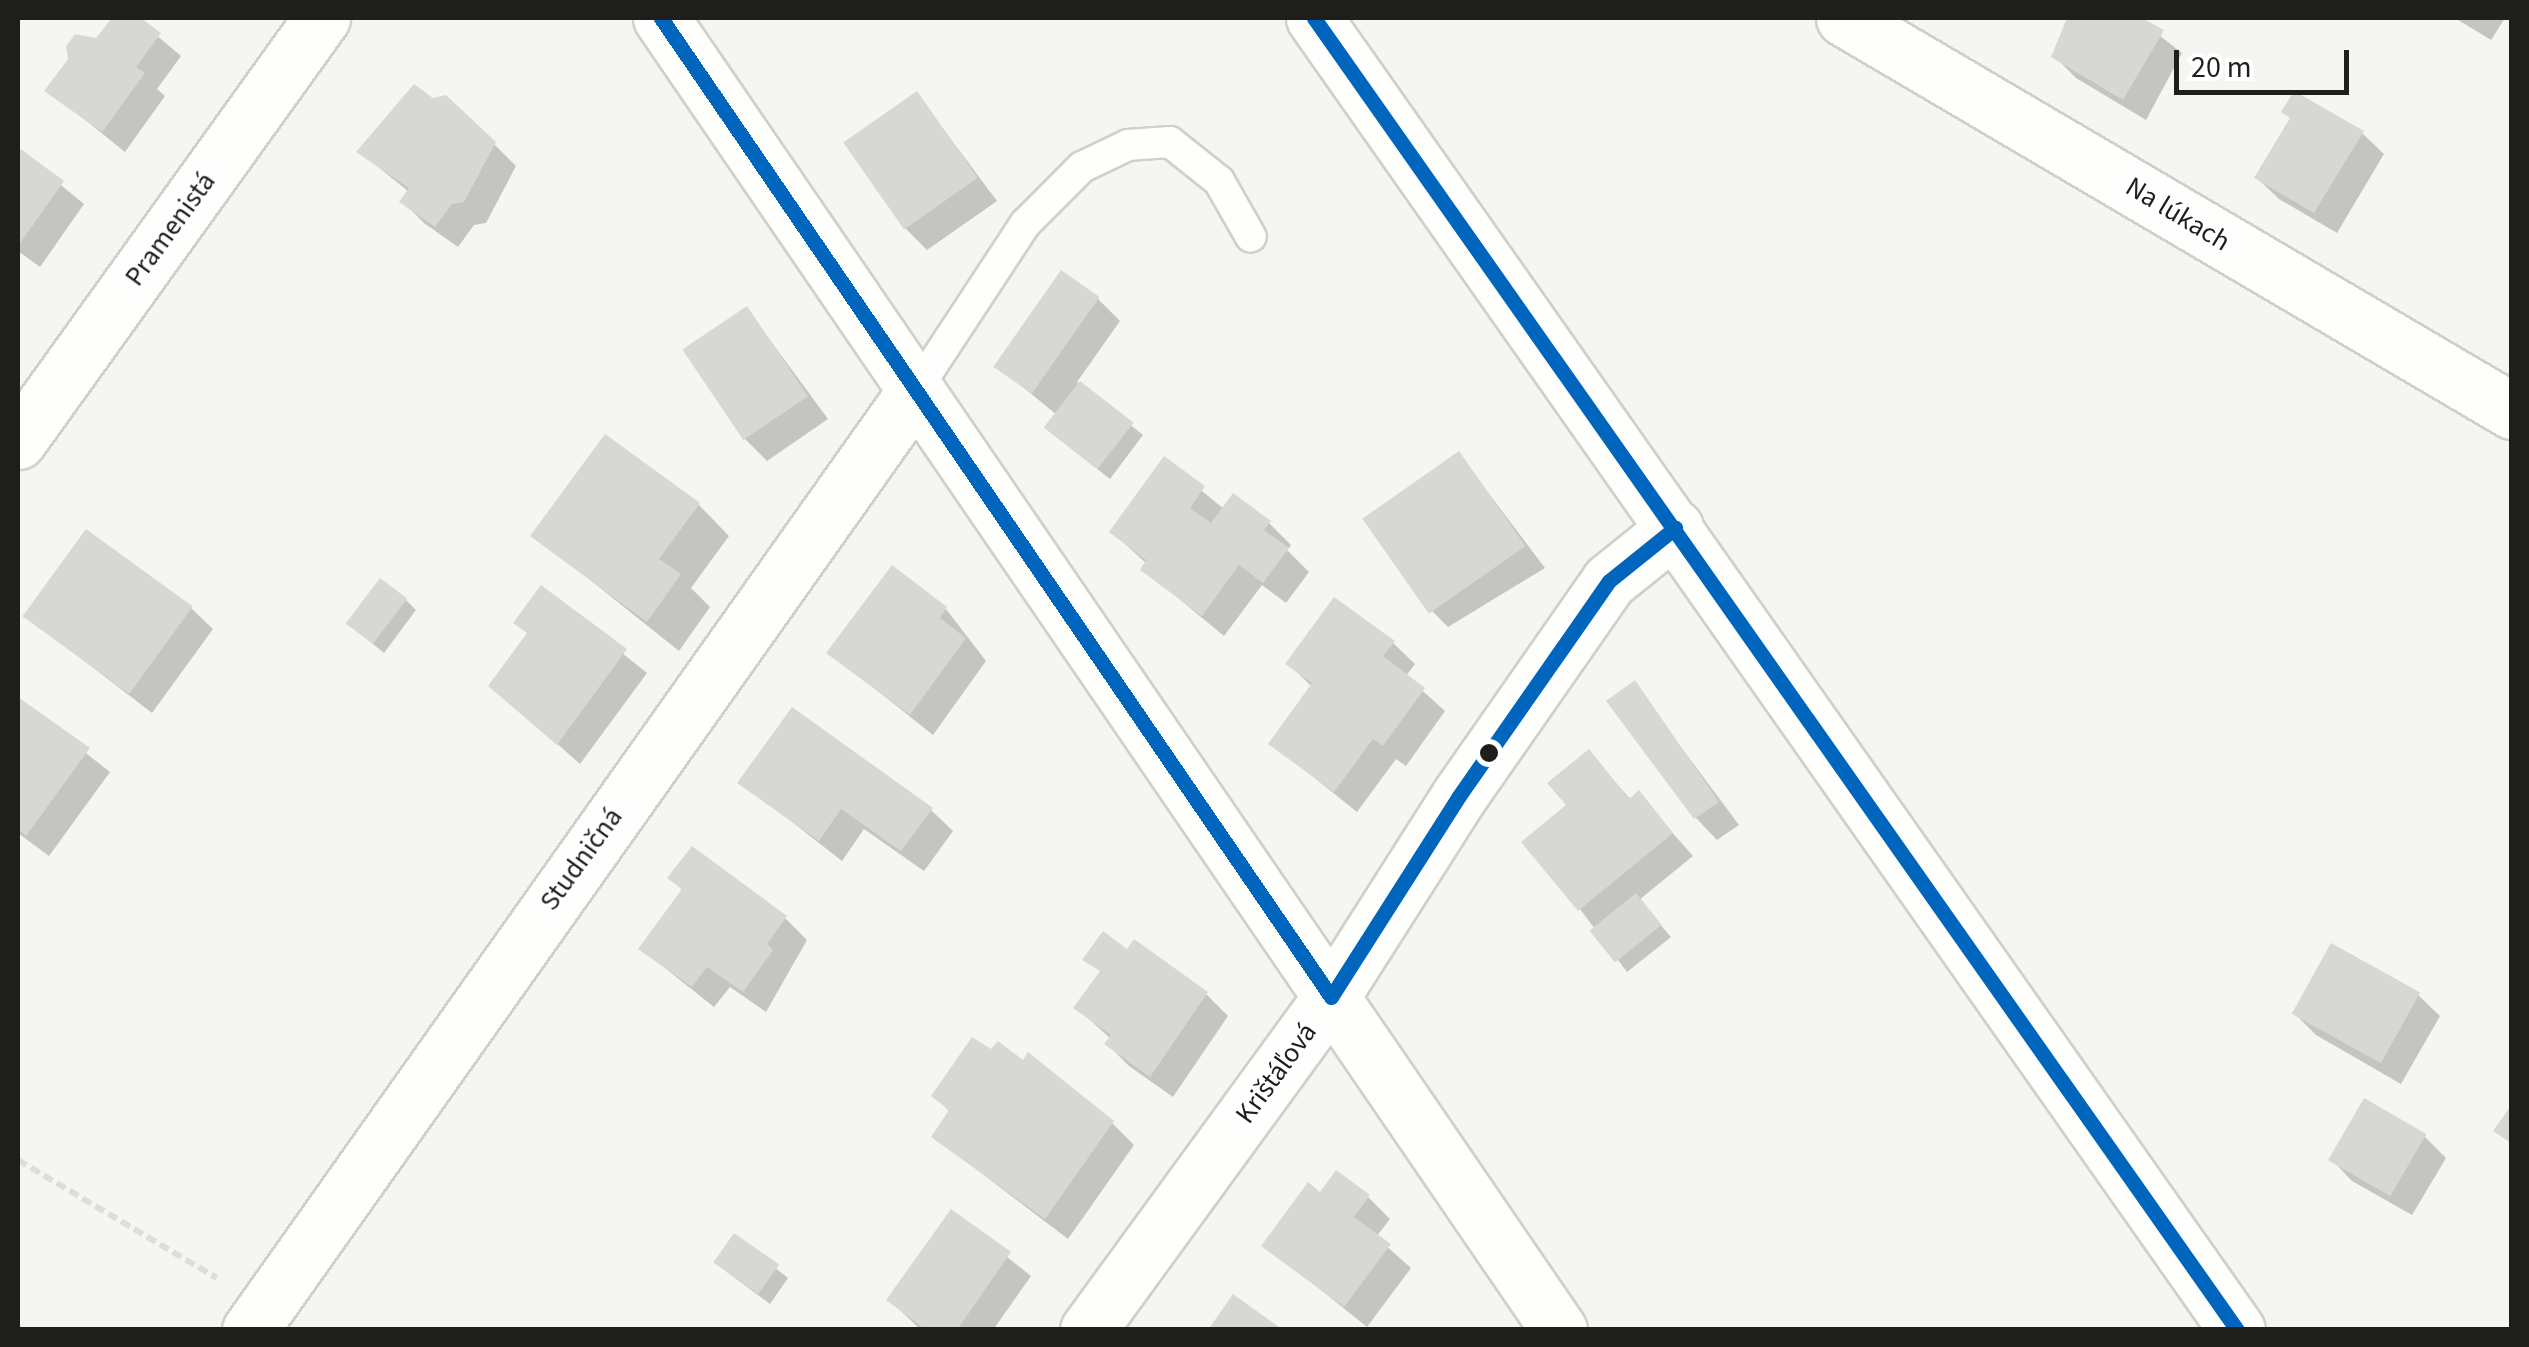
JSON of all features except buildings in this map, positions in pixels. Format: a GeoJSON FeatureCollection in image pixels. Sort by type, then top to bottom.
{"type":"FeatureCollection","features":[{"type":"Feature","properties":{"kind":"street","name":"Pramenistá"},"geometry":{"type":"LineString","coordinates":[[18,441],[322,18]]}},
{"type":"Feature","properties":{"kind":"street"},"geometry":{"type":"LineString","coordinates":[[661,18],[1559,1330]]}},
{"type":"Feature","properties":{"kind":"street"},"geometry":{"type":"LineString","coordinates":[[1314,18],[2238,1330]]}},
{"type":"Feature","properties":{"kind":"street","name":"Na lúkach"},"geometry":{"type":"LineString","coordinates":[[1844,18],[2512,411]]}},
{"type":"Feature","properties":{"kind":"street","name":"Studničná"},"geometry":{"type":"LineString","coordinates":[[256,1317],[916,390]]}},
{"type":"Feature","properties":{"kind":"street","name":"Krištáľová"},"geometry":{"type":"LineString","coordinates":[[1088,1330],[1331,997],[1459,796],[1609,581],[1675,528]]}},
{"type":"Feature","properties":{"kind":"lane"},"geometry":{"type":"LineString","coordinates":[[916,390],[1025,224],[1082,167],[1128,145],[1170,142],[1219,182],[1252,237]]}},
{"type":"Feature","properties":{"kind":"path"},"geometry":{"type":"LineString","coordinates":[[18,1160],[256,1317]]}},
{"type":"Feature","properties":{"kind":"transit line"},"geometry":{"type":"LineString","coordinates":[[661,18],[1331,997]]}},
{"type":"Feature","properties":{"kind":"transit line"},"geometry":{"type":"LineString","coordinates":[[1314,18],[2237,1330]]}},
{"type":"Feature","properties":{"kind":"transit line"},"geometry":{"type":"LineString","coordinates":[[1331,997],[1459,796],[1609,581],[1675,528]]}}]}
